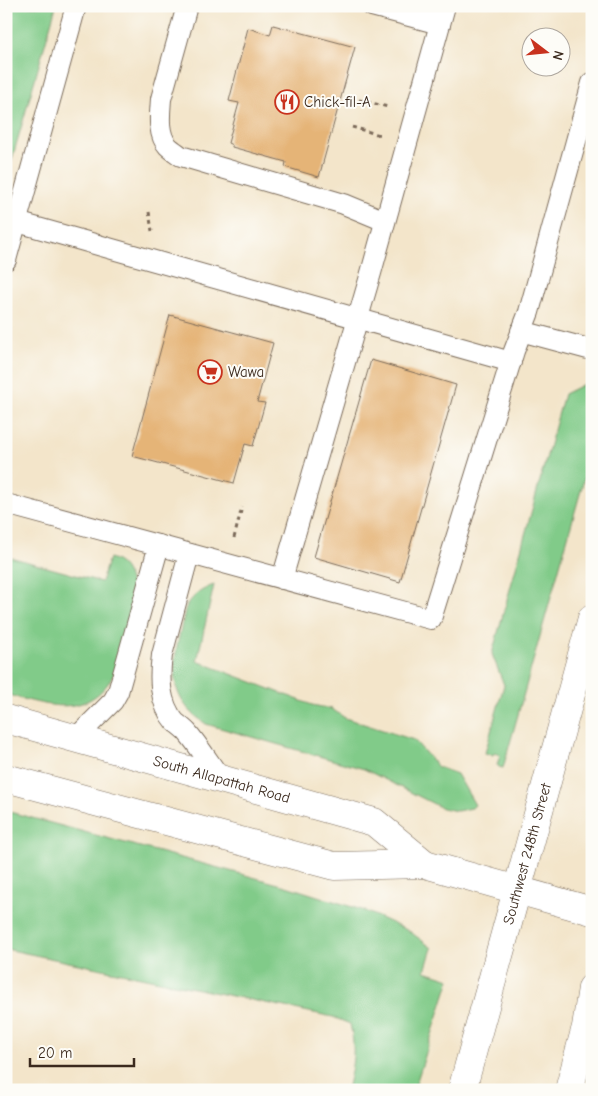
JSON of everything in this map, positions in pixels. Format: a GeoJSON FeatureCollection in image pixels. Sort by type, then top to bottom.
{"type":"FeatureCollection","features":[{"type":"Feature","properties":{"kind":"main road","name":"Southwest 248th Street"},"geometry":{"type":"LineString","coordinates":[[462,1090],[592,618]]}},
{"type":"Feature","properties":{"kind":"main road","name":"South Allapattah Road"},"geometry":{"type":"LineString","coordinates":[[6,719],[374,822],[424,864]]}},
{"type":"Feature","properties":{"kind":"main road","name":"South Allapattah Road"},"geometry":{"type":"LineString","coordinates":[[6,778],[334,866],[424,864],[592,911]]}},
{"type":"Feature","properties":{"kind":"main road"},"geometry":{"type":"LineString","coordinates":[[569,1090],[586,1027],[592,988]]}},
{"type":"Feature","properties":{"kind":"lane"},"geometry":{"type":"LineString","coordinates":[[6,260],[76,6]]}},
{"type":"Feature","properties":{"kind":"lane"},"geometry":{"type":"LineString","coordinates":[[187,6],[159,114],[161,131],[167,145],[181,156],[344,204],[385,220]]}},
{"type":"Feature","properties":{"kind":"lane"},"geometry":{"type":"LineString","coordinates":[[282,579],[358,319],[443,15],[372,6]]}},
{"type":"Feature","properties":{"kind":"lane"},"geometry":{"type":"LineString","coordinates":[[6,504],[431,619],[511,362],[529,312],[592,83]]}},
{"type":"Feature","properties":{"kind":"lane"},"geometry":{"type":"LineString","coordinates":[[17,222],[511,362]]}},
{"type":"Feature","properties":{"kind":"lane"},"geometry":{"type":"LineString","coordinates":[[521,331],[592,350]]}},
{"type":"Feature","properties":{"kind":"lane"},"geometry":{"type":"LineString","coordinates":[[76,738],[113,701],[118,692],[159,545]]}},
{"type":"Feature","properties":{"kind":"lane"},"geometry":{"type":"LineString","coordinates":[[189,554],[162,655],[160,671],[161,690],[167,710],[186,731],[221,779]]}},
{"type":"Feature","properties":{"kind":"path"},"geometry":{"type":"LineString","coordinates":[[359,100],[390,108]]}},
{"type":"Feature","properties":{"kind":"path"},"geometry":{"type":"LineString","coordinates":[[352,127],[383,135]]}},
{"type":"Feature","properties":{"kind":"path"},"geometry":{"type":"LineString","coordinates":[[233,541],[242,507]]}},
{"type":"Feature","properties":{"kind":"green space"},"geometry":{"type":"Polygon","coordinates":[[[6,6],[56,6],[6,180],[6,6]]]}},
{"type":"Feature","properties":{"kind":"green space"},"geometry":{"type":"Polygon","coordinates":[[[592,380],[592,451],[503,768],[497,765],[500,755],[485,753],[504,685],[492,654],[564,394],[592,380]]]}},
{"type":"Feature","properties":{"kind":"green space"},"geometry":{"type":"Polygon","coordinates":[[[6,556],[101,582],[109,558],[122,565],[129,577],[132,593],[131,610],[123,646],[114,674],[104,689],[92,698],[80,704],[66,706],[37,702],[6,694],[6,556]]]}},
{"type":"Feature","properties":{"kind":"green space"},"geometry":{"type":"Polygon","coordinates":[[[214,585],[197,661],[312,705],[332,709],[345,718],[414,740],[438,767],[457,774],[475,805],[472,808],[457,811],[442,808],[364,769],[206,724],[197,717],[188,709],[179,695],[175,681],[175,656],[187,605],[192,598],[214,585]]]}},
{"type":"Feature","properties":{"kind":"green space"},"geometry":{"type":"Polygon","coordinates":[[[6,811],[286,886],[365,911],[409,931],[432,948],[425,971],[450,979],[414,1090],[347,1090],[353,1057],[352,1033],[350,1024],[333,1017],[6,949],[6,811]]]}},
{"type":"Feature","properties":{"kind":"building","name":"Chick-fil-A"},"geometry":{"type":"Polygon","coordinates":[[[273,25],[355,47],[319,177],[285,167],[286,162],[232,147],[228,143],[239,103],[229,101],[248,28],[270,35],[273,25]]]}},
{"type":"Feature","properties":{"kind":"building","name":"Wawa"},"geometry":{"type":"Polygon","coordinates":[[[170,315],[273,343],[257,402],[265,403],[253,446],[245,444],[234,483],[132,456],[170,315]]]}},
{"type":"Feature","properties":{"kind":"building"},"geometry":{"type":"Polygon","coordinates":[[[371,360],[456,385],[400,582],[314,557],[371,360]]]}},
{"type":"Feature","properties":{"kind":"place","name":"Chick-fil-A"},"geometry":{"type":"Point","coordinates":[287,102]}},
{"type":"Feature","properties":{"kind":"place","name":"Wawa"},"geometry":{"type":"Point","coordinates":[210,372]}}]}
